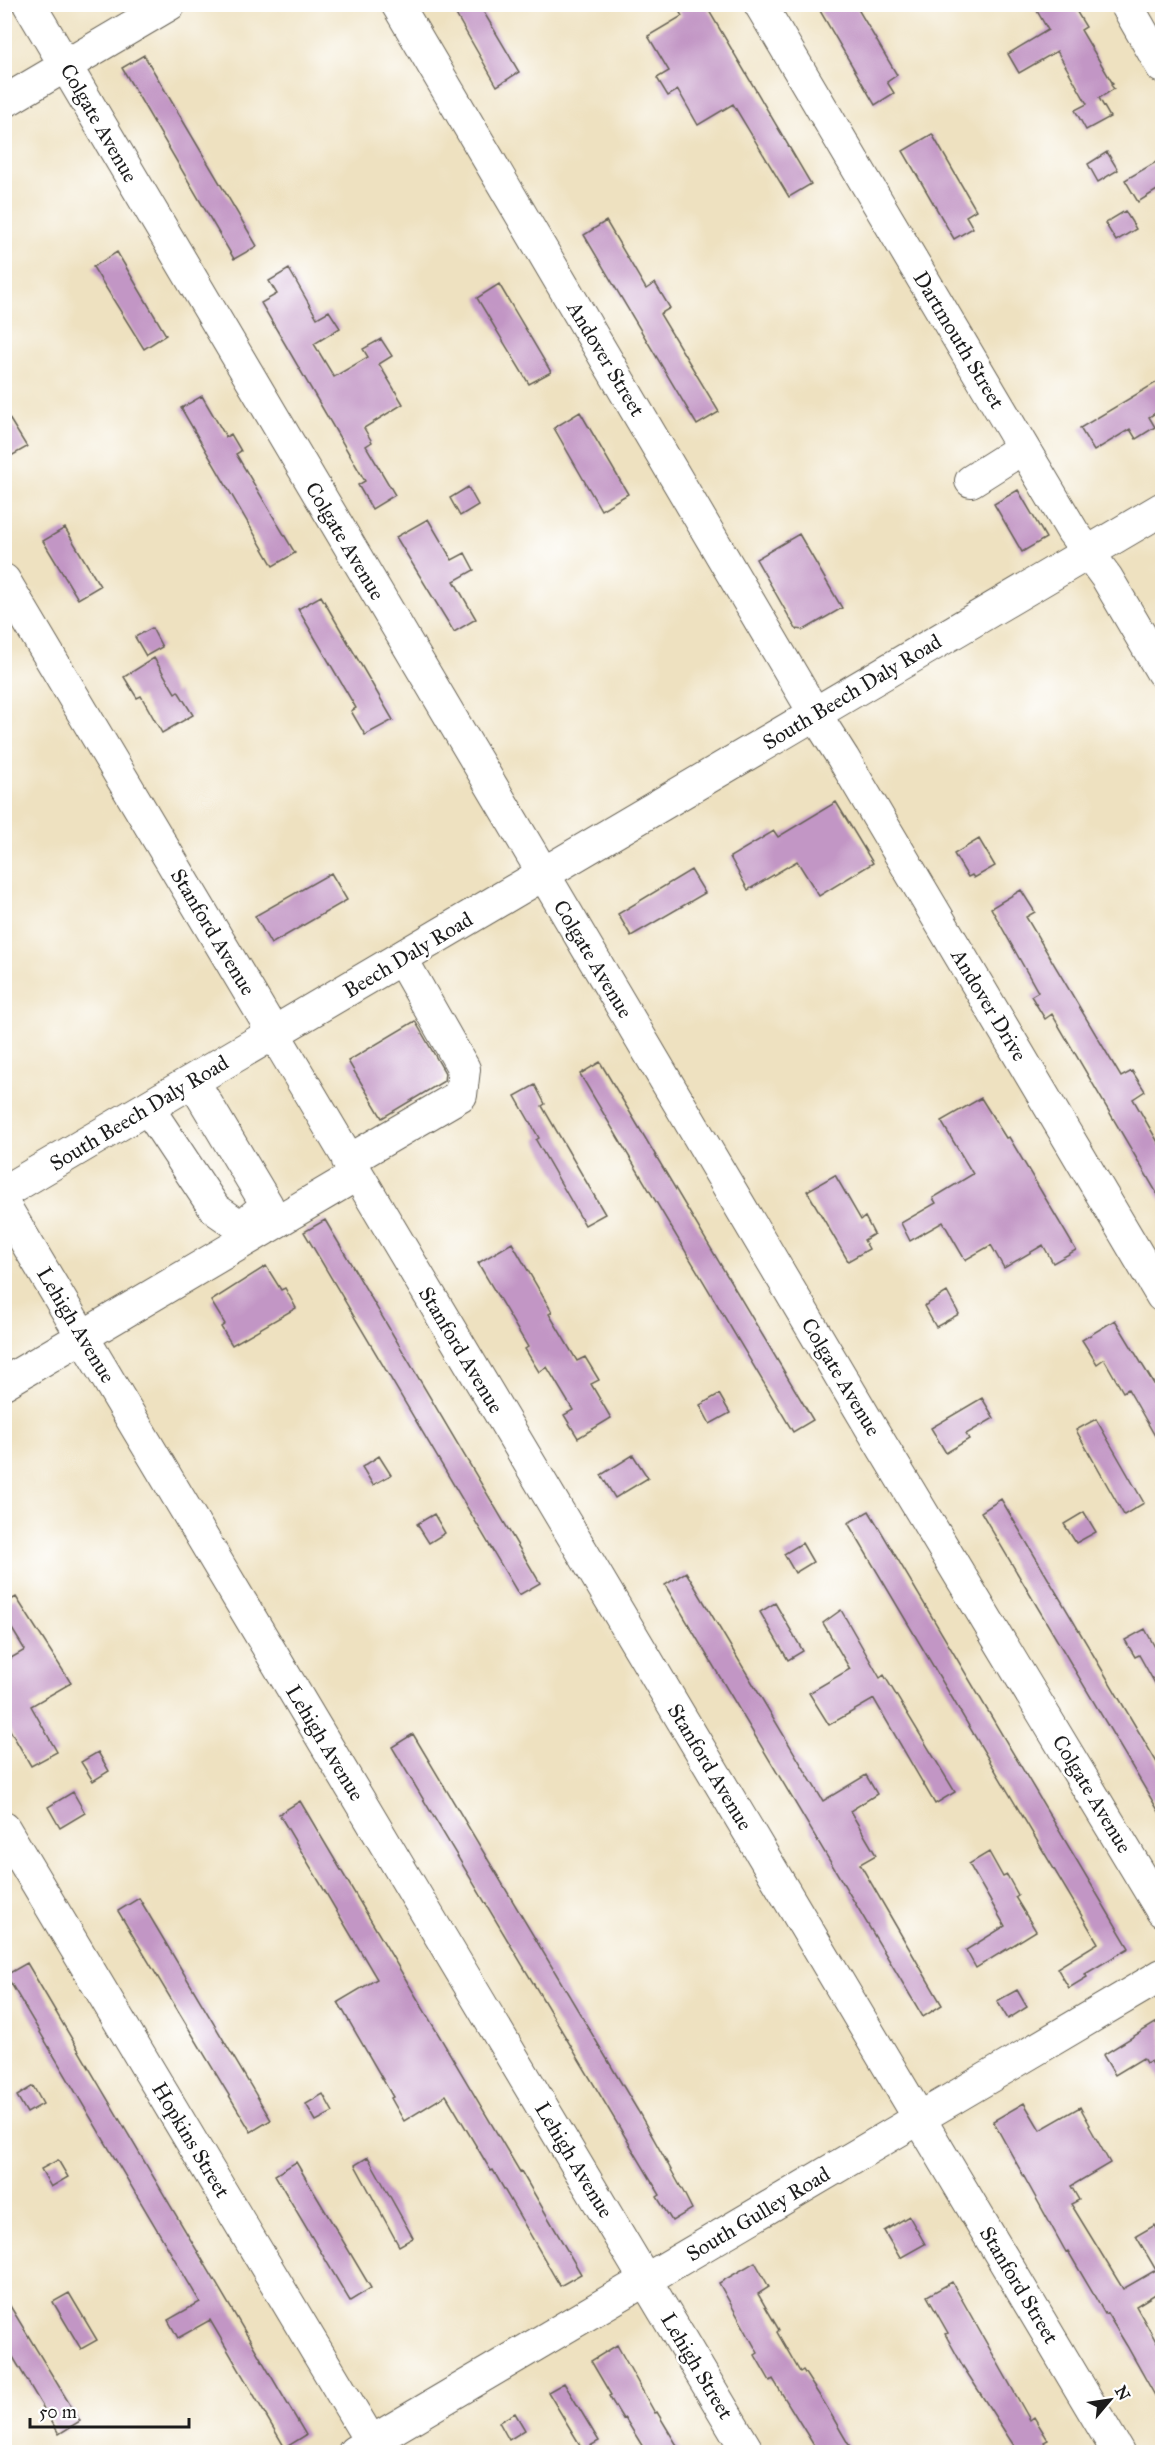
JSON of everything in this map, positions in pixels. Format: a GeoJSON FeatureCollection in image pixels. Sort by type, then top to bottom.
{"type":"FeatureCollection","features":[{"type":"Feature","properties":{"kind":"main road","name":"South Beech Daly Road"},"geometry":{"type":"LineString","coordinates":[[542,875],[1162,509]]}},
{"type":"Feature","properties":{"kind":"main road","name":"Beech Daly Road"},"geometry":{"type":"LineString","coordinates":[[273,1034],[542,875]]}},
{"type":"Feature","properties":{"kind":"main road","name":"South Beech Daly Road"},"geometry":{"type":"LineString","coordinates":[[4,1192],[273,1034]]}},
{"type":"Feature","properties":{"kind":"street","name":"Colgate Avenue"},"geometry":{"type":"LineString","coordinates":[[29,4],[542,875],[876,1437],[1162,1911]]}},
{"type":"Feature","properties":{"kind":"street"},"geometry":{"type":"LineString","coordinates":[[4,102],[171,4]]}},
{"type":"Feature","properties":{"kind":"street","name":"Andover Street"},"geometry":{"type":"LineString","coordinates":[[397,4],[815,714]]}},
{"type":"Feature","properties":{"kind":"street","name":"Dartmouth Street"},"geometry":{"type":"LineString","coordinates":[[760,4],[1073,532],[1107,578],[1162,672]]}},
{"type":"Feature","properties":{"kind":"street"},"geometry":{"type":"LineString","coordinates":[[1126,4],[1162,67]]}},
{"type":"Feature","properties":{"kind":"street"},"geometry":{"type":"LineString","coordinates":[[971,481],[1023,448]]}},
{"type":"Feature","properties":{"kind":"street","name":"Stanford Avenue"},"geometry":{"type":"LineString","coordinates":[[4,579],[919,2119]]}},
{"type":"Feature","properties":{"kind":"street","name":"Andover Drive"},"geometry":{"type":"LineString","coordinates":[[815,714],[1162,1296]]}},
{"type":"Feature","properties":{"kind":"street"},"geometry":{"type":"LineString","coordinates":[[4,1383],[83,1337],[352,1168],[461,1095],[464,1069],[401,958]]}},
{"type":"Feature","properties":{"kind":"street"},"geometry":{"type":"LineString","coordinates":[[148,1108],[215,1209],[241,1227],[267,1205],[193,1081]]}},
{"type":"Feature","properties":{"kind":"street","name":"Lehigh Avenue"},"geometry":{"type":"LineString","coordinates":[[4,1206],[646,2280]]}},
{"type":"Feature","properties":{"kind":"street","name":"Hopkins Street"},"geometry":{"type":"LineString","coordinates":[[4,1828],[367,2449]]}},
{"type":"Feature","properties":{"kind":"street","name":"South Gulley Road"},"geometry":{"type":"LineString","coordinates":[[367,2449],[646,2280],[1162,1975]]}},
{"type":"Feature","properties":{"kind":"street","name":"Stanford Street"},"geometry":{"type":"LineString","coordinates":[[919,2119],[1118,2452]]}},
{"type":"Feature","properties":{"kind":"street","name":"Lehigh Street"},"geometry":{"type":"LineString","coordinates":[[646,2280],[748,2452]]}},
{"type":"Feature","properties":{"kind":"building"},"geometry":{"type":"Polygon","coordinates":[[[450,4],[479,4],[519,72],[497,86],[450,4]]]}},
{"type":"Feature","properties":{"kind":"building"},"geometry":{"type":"Polygon","coordinates":[[[675,4],[705,4],[811,184],[789,197],[733,104],[698,125],[678,90],[668,96],[657,78],[669,71],[648,36],[682,16],[675,4]]]}},
{"type":"Feature","properties":{"kind":"building"},"geometry":{"type":"Polygon","coordinates":[[[816,4],[855,4],[897,75],[887,82],[894,93],[875,105],[816,4]]]}},
{"type":"Feature","properties":{"kind":"building"},"geometry":{"type":"Polygon","coordinates":[[[1033,4],[1072,4],[1086,27],[1081,30],[1113,84],[1111,85],[1114,89],[1099,98],[1110,117],[1086,130],[1075,110],[1087,104],[1057,51],[1019,73],[1008,54],[1048,30],[1033,4]]]}},
{"type":"Feature","properties":{"kind":"building"},"geometry":{"type":"Polygon","coordinates":[[[144,55],[257,246],[234,259],[122,68],[144,55]]]}},
{"type":"Feature","properties":{"kind":"building"},"geometry":{"type":"Polygon","coordinates":[[[932,134],[976,210],[966,216],[973,228],[954,239],[903,151],[932,134]]]}},
{"type":"Feature","properties":{"kind":"building"},"geometry":{"type":"Polygon","coordinates":[[[1107,152],[1118,170],[1098,182],[1088,164],[1107,152]]]}},
{"type":"Feature","properties":{"kind":"building"},"geometry":{"type":"Polygon","coordinates":[[[1156,162],[1162,172],[1162,187],[1138,202],[1125,180],[1156,162]]]}},
{"type":"Feature","properties":{"kind":"building"},"geometry":{"type":"Polygon","coordinates":[[[1125,211],[1136,229],[1116,241],[1105,223],[1125,211]]]}},
{"type":"Feature","properties":{"kind":"building"},"geometry":{"type":"Polygon","coordinates":[[[606,221],[646,289],[655,283],[670,308],[660,314],[719,412],[697,425],[584,235],[606,221]]]}},
{"type":"Feature","properties":{"kind":"building"},"geometry":{"type":"Polygon","coordinates":[[[117,252],[166,335],[144,349],[93,267],[117,252]]]}},
{"type":"Feature","properties":{"kind":"building"},"geometry":{"type":"Polygon","coordinates":[[[289,269],[317,318],[329,311],[340,328],[314,344],[334,377],[368,357],[363,349],[381,339],[392,356],[379,364],[403,404],[364,428],[372,442],[366,446],[395,495],[372,509],[358,485],[365,481],[261,303],[277,294],[269,281],[289,269]]]}},
{"type":"Feature","properties":{"kind":"building"},"geometry":{"type":"Polygon","coordinates":[[[499,284],[551,372],[529,384],[477,298],[499,284]]]}},
{"type":"Feature","properties":{"kind":"building"},"geometry":{"type":"Polygon","coordinates":[[[1157,382],[1162,391],[1162,409],[1149,417],[1155,427],[1136,439],[1130,429],[1094,451],[1080,428],[1157,382]]]}},
{"type":"Feature","properties":{"kind":"building"},"geometry":{"type":"Polygon","coordinates":[[[202,396],[226,437],[231,434],[241,451],[236,454],[295,553],[273,566],[181,408],[202,396]]]}},
{"type":"Feature","properties":{"kind":"building"},"geometry":{"type":"Polygon","coordinates":[[[4,410],[27,447],[4,460],[4,410]]]}},
{"type":"Feature","properties":{"kind":"building"},"geometry":{"type":"Polygon","coordinates":[[[580,412],[628,494],[601,510],[554,428],[580,412]]]}},
{"type":"Feature","properties":{"kind":"building"},"geometry":{"type":"Polygon","coordinates":[[[468,487],[478,505],[460,516],[450,498],[468,487]]]}},
{"type":"Feature","properties":{"kind":"building"},"geometry":{"type":"Polygon","coordinates":[[[1018,490],[1046,538],[1022,552],[994,504],[1018,490]]]}},
{"type":"Feature","properties":{"kind":"building"},"geometry":{"type":"Polygon","coordinates":[[[428,519],[452,560],[465,553],[474,570],[454,581],[476,619],[454,632],[396,537],[428,519]]]}},
{"type":"Feature","properties":{"kind":"building"},"geometry":{"type":"Polygon","coordinates":[[[65,528],[100,586],[78,599],[43,541],[65,528]]]}},
{"type":"Feature","properties":{"kind":"building"},"geometry":{"type":"Polygon","coordinates":[[[799,534],[842,608],[804,630],[796,629],[756,559],[799,534]]]}},
{"type":"Feature","properties":{"kind":"building"},"geometry":{"type":"Polygon","coordinates":[[[321,596],[393,720],[365,735],[351,711],[356,708],[298,609],[321,596]]]}},
{"type":"Feature","properties":{"kind":"building"},"geometry":{"type":"Polygon","coordinates":[[[152,628],[162,647],[146,656],[135,637],[152,628]]]}},
{"type":"Feature","properties":{"kind":"building"},"geometry":{"type":"Polygon","coordinates":[[[154,658],[175,693],[178,691],[193,715],[162,733],[141,696],[137,698],[124,677],[154,658]]]}},
{"type":"Feature","properties":{"kind":"building"},"geometry":{"type":"Polygon","coordinates":[[[836,802],[873,863],[819,896],[797,861],[748,890],[730,857],[774,831],[778,837],[836,802]]]}},
{"type":"Feature","properties":{"kind":"building"},"geometry":{"type":"Polygon","coordinates":[[[979,839],[995,866],[974,878],[972,875],[968,877],[954,854],[979,839]]]}},
{"type":"Feature","properties":{"kind":"building"},"geometry":{"type":"Polygon","coordinates":[[[691,870],[705,893],[631,936],[618,914],[691,870]]]}},
{"type":"Feature","properties":{"kind":"building"},"geometry":{"type":"Polygon","coordinates":[[[331,873],[347,900],[271,944],[255,916],[331,873]]]}},
{"type":"Feature","properties":{"kind":"building"},"geometry":{"type":"Polygon","coordinates":[[[1021,890],[1035,912],[1026,917],[1121,1077],[1132,1071],[1145,1091],[1133,1099],[1162,1149],[1162,1202],[1052,1014],[1045,1019],[1031,996],[1038,992],[991,908],[1021,890]]]}},
{"type":"Feature","properties":{"kind":"building"},"geometry":{"type":"Polygon","coordinates":[[[415,1021],[445,1073],[444,1081],[382,1118],[348,1061],[415,1021]]]}},
{"type":"Feature","properties":{"kind":"building"},"geometry":{"type":"Polygon","coordinates":[[[600,1062],[813,1420],[793,1432],[580,1074],[600,1062]]]}},
{"type":"Feature","properties":{"kind":"building"},"geometry":{"type":"Polygon","coordinates":[[[535,1085],[545,1104],[542,1106],[605,1214],[585,1225],[536,1140],[539,1138],[515,1096],[535,1085]]]}},
{"type":"Feature","properties":{"kind":"building"},"geometry":{"type":"Polygon","coordinates":[[[981,1098],[1006,1138],[1009,1137],[1076,1250],[1053,1263],[1043,1245],[1004,1268],[991,1245],[965,1260],[943,1222],[910,1241],[901,1223],[936,1203],[933,1198],[973,1174],[941,1121],[981,1098]]]}},
{"type":"Feature","properties":{"kind":"building"},"geometry":{"type":"Polygon","coordinates":[[[835,1175],[861,1220],[865,1217],[874,1234],[864,1240],[869,1249],[848,1261],[807,1191],[835,1175]]]}},
{"type":"Feature","properties":{"kind":"building"},"geometry":{"type":"Polygon","coordinates":[[[325,1220],[540,1583],[519,1595],[304,1232],[325,1220]]]}},
{"type":"Feature","properties":{"kind":"building"},"geometry":{"type":"Polygon","coordinates":[[[512,1243],[552,1312],[549,1314],[577,1361],[585,1357],[599,1380],[591,1384],[611,1418],[578,1438],[564,1415],[573,1410],[547,1367],[539,1372],[525,1349],[528,1347],[478,1263],[512,1243]]]}},
{"type":"Feature","properties":{"kind":"building"},"geometry":{"type":"Polygon","coordinates":[[[266,1266],[281,1290],[285,1288],[296,1308],[232,1345],[221,1327],[225,1324],[211,1301],[266,1266]]]}},
{"type":"Feature","properties":{"kind":"building"},"geometry":{"type":"Polygon","coordinates":[[[947,1292],[959,1314],[936,1327],[924,1306],[947,1292]]]}},
{"type":"Feature","properties":{"kind":"building"},"geometry":{"type":"Polygon","coordinates":[[[1115,1320],[1162,1397],[1162,1448],[1128,1389],[1123,1392],[1104,1359],[1097,1364],[1082,1340],[1115,1320]]]}},
{"type":"Feature","properties":{"kind":"building"},"geometry":{"type":"Polygon","coordinates":[[[719,1394],[730,1413],[710,1424],[700,1405],[719,1394]]]}},
{"type":"Feature","properties":{"kind":"building"},"geometry":{"type":"Polygon","coordinates":[[[982,1398],[994,1418],[966,1434],[969,1439],[946,1453],[931,1428],[982,1398]]]}},
{"type":"Feature","properties":{"kind":"building"},"geometry":{"type":"Polygon","coordinates":[[[1096,1419],[1144,1503],[1124,1515],[1076,1430],[1096,1419]]]}},
{"type":"Feature","properties":{"kind":"building"},"geometry":{"type":"Polygon","coordinates":[[[633,1455],[648,1478],[615,1498],[601,1475],[633,1455]]]}},
{"type":"Feature","properties":{"kind":"building"},"geometry":{"type":"Polygon","coordinates":[[[379,1456],[391,1475],[373,1485],[362,1467],[379,1456]]]}},
{"type":"Feature","properties":{"kind":"building"},"geometry":{"type":"Polygon","coordinates":[[[1001,1499],[1162,1771],[1162,1817],[981,1512],[1001,1499]]]}},
{"type":"Feature","properties":{"kind":"building"},"geometry":{"type":"Polygon","coordinates":[[[869,1511],[1129,1948],[1085,1974],[1087,1977],[1069,1988],[1057,1968],[1098,1943],[848,1523],[869,1511]]]}},
{"type":"Feature","properties":{"kind":"building"},"geometry":{"type":"Polygon","coordinates":[[[1084,1512],[1096,1532],[1076,1543],[1064,1524],[1084,1512]]]}},
{"type":"Feature","properties":{"kind":"building"},"geometry":{"type":"Polygon","coordinates":[[[434,1514],[445,1533],[429,1543],[417,1524],[434,1514]]]}},
{"type":"Feature","properties":{"kind":"building"},"geometry":{"type":"Polygon","coordinates":[[[802,1543],[813,1562],[795,1573],[784,1554],[802,1543]]]}},
{"type":"Feature","properties":{"kind":"building"},"geometry":{"type":"Polygon","coordinates":[[[686,1572],[823,1801],[866,1775],[877,1794],[850,1811],[876,1855],[860,1864],[942,2005],[923,2017],[665,1585],[686,1572]]]}},
{"type":"Feature","properties":{"kind":"building"},"geometry":{"type":"Polygon","coordinates":[[[16,1597],[71,1683],[31,1706],[57,1752],[31,1766],[4,1720],[4,1662],[25,1650],[4,1616],[4,1604],[16,1597]]]}},
{"type":"Feature","properties":{"kind":"building"},"geometry":{"type":"Polygon","coordinates":[[[775,1603],[803,1651],[788,1660],[760,1612],[775,1603]]]}},
{"type":"Feature","properties":{"kind":"building"},"geometry":{"type":"Polygon","coordinates":[[[841,1610],[880,1678],[884,1675],[955,1792],[935,1804],[874,1699],[829,1725],[809,1693],[850,1669],[823,1623],[841,1610]]]}},
{"type":"Feature","properties":{"kind":"building"},"geometry":{"type":"Polygon","coordinates":[[[1145,1629],[1162,1660],[1162,1696],[1139,1655],[1135,1657],[1125,1640],[1145,1629]]]}},
{"type":"Feature","properties":{"kind":"building"},"geometry":{"type":"Polygon","coordinates":[[[413,1734],[638,2111],[684,2193],[692,2209],[672,2221],[657,2197],[660,2195],[392,1747],[413,1734]]]}},
{"type":"Feature","properties":{"kind":"building"},"geometry":{"type":"Polygon","coordinates":[[[98,1752],[109,1771],[93,1781],[81,1762],[98,1752]]]}},
{"type":"Feature","properties":{"kind":"building"},"geometry":{"type":"Polygon","coordinates":[[[73,1792],[85,1813],[60,1828],[48,1807],[73,1792]]]}},
{"type":"Feature","properties":{"kind":"building"},"geometry":{"type":"Polygon","coordinates":[[[300,1801],[581,2274],[560,2286],[493,2170],[491,2171],[446,2095],[404,2121],[391,2098],[393,2097],[338,2002],[377,1979],[279,1814],[300,1801]]]}},
{"type":"Feature","properties":{"kind":"building"},"geometry":{"type":"Polygon","coordinates":[[[989,1852],[1003,1877],[1007,1875],[1018,1895],[1015,1897],[1036,1931],[976,1968],[966,1950],[1005,1926],[969,1864],[989,1852]]]}},
{"type":"Feature","properties":{"kind":"building"},"geometry":{"type":"Polygon","coordinates":[[[139,1898],[271,2120],[251,2132],[118,1911],[139,1898]]]}},
{"type":"Feature","properties":{"kind":"building"},"geometry":{"type":"Polygon","coordinates":[[[27,1963],[306,2435],[285,2448],[210,2320],[178,2338],[168,2320],[200,2302],[6,1975],[27,1963]]]}},
{"type":"Feature","properties":{"kind":"building"},"geometry":{"type":"Polygon","coordinates":[[[1017,1990],[1027,2007],[1008,2019],[997,2001],[1017,1990]]]}},
{"type":"Feature","properties":{"kind":"building"},"geometry":{"type":"Polygon","coordinates":[[[1162,2019],[1162,2083],[1150,2061],[1146,2063],[1143,2058],[1115,2075],[1103,2055],[1162,2019]]]}},
{"type":"Feature","properties":{"kind":"building"},"geometry":{"type":"Polygon","coordinates":[[[33,2086],[43,2104],[27,2113],[17,2096],[33,2086]]]}},
{"type":"Feature","properties":{"kind":"building"},"geometry":{"type":"Polygon","coordinates":[[[323,2094],[333,2112],[316,2121],[306,2104],[323,2094]]]}},
{"type":"Feature","properties":{"kind":"building"},"geometry":{"type":"Polygon","coordinates":[[[1024,2103],[1040,2130],[1080,2107],[1090,2125],[1110,2163],[1071,2186],[1079,2200],[1071,2204],[1123,2289],[1156,2270],[1136,2236],[1155,2225],[1162,2238],[1162,2290],[1136,2306],[1162,2352],[1162,2408],[1107,2313],[1105,2314],[1068,2251],[1066,2252],[993,2121],[1024,2103]]]}},
{"type":"Feature","properties":{"kind":"building"},"geometry":{"type":"Polygon","coordinates":[[[368,2157],[413,2238],[399,2246],[355,2165],[368,2157]]]}},
{"type":"Feature","properties":{"kind":"building"},"geometry":{"type":"Polygon","coordinates":[[[58,2160],[68,2177],[51,2187],[41,2169],[58,2160]]]}},
{"type":"Feature","properties":{"kind":"building"},"geometry":{"type":"Polygon","coordinates":[[[296,2162],[371,2288],[350,2301],[275,2175],[296,2162]]]}},
{"type":"Feature","properties":{"kind":"building"},"geometry":{"type":"Polygon","coordinates":[[[909,2216],[925,2244],[900,2258],[884,2231],[909,2216]]]}},
{"type":"Feature","properties":{"kind":"building"},"geometry":{"type":"Polygon","coordinates":[[[755,2262],[769,2287],[758,2294],[779,2330],[777,2332],[800,2372],[803,2370],[825,2404],[853,2452],[818,2452],[773,2379],[770,2381],[755,2355],[758,2353],[719,2283],[755,2262]]]}},
{"type":"Feature","properties":{"kind":"building"},"geometry":{"type":"Polygon","coordinates":[[[952,2282],[1030,2420],[1034,2417],[1048,2440],[1044,2442],[1050,2452],[1018,2452],[964,2368],[927,2296],[952,2282]]]}},
{"type":"Feature","properties":{"kind":"building"},"geometry":{"type":"Polygon","coordinates":[[[69,2293],[97,2340],[81,2349],[53,2302],[69,2293]]]}},
{"type":"Feature","properties":{"kind":"building"},"geometry":{"type":"Polygon","coordinates":[[[4,2296],[80,2421],[59,2434],[4,2342],[4,2296]]]}},
{"type":"Feature","properties":{"kind":"building"},"geometry":{"type":"Polygon","coordinates":[[[617,2345],[655,2413],[657,2412],[681,2452],[646,2452],[609,2396],[611,2395],[591,2361],[617,2345]]]}},
{"type":"Feature","properties":{"kind":"building"},"geometry":{"type":"Polygon","coordinates":[[[564,2383],[599,2441],[583,2450],[548,2392],[564,2383]]]}},
{"type":"Feature","properties":{"kind":"building"},"geometry":{"type":"Polygon","coordinates":[[[515,2413],[525,2430],[509,2440],[499,2422],[515,2413]]]}}]}
